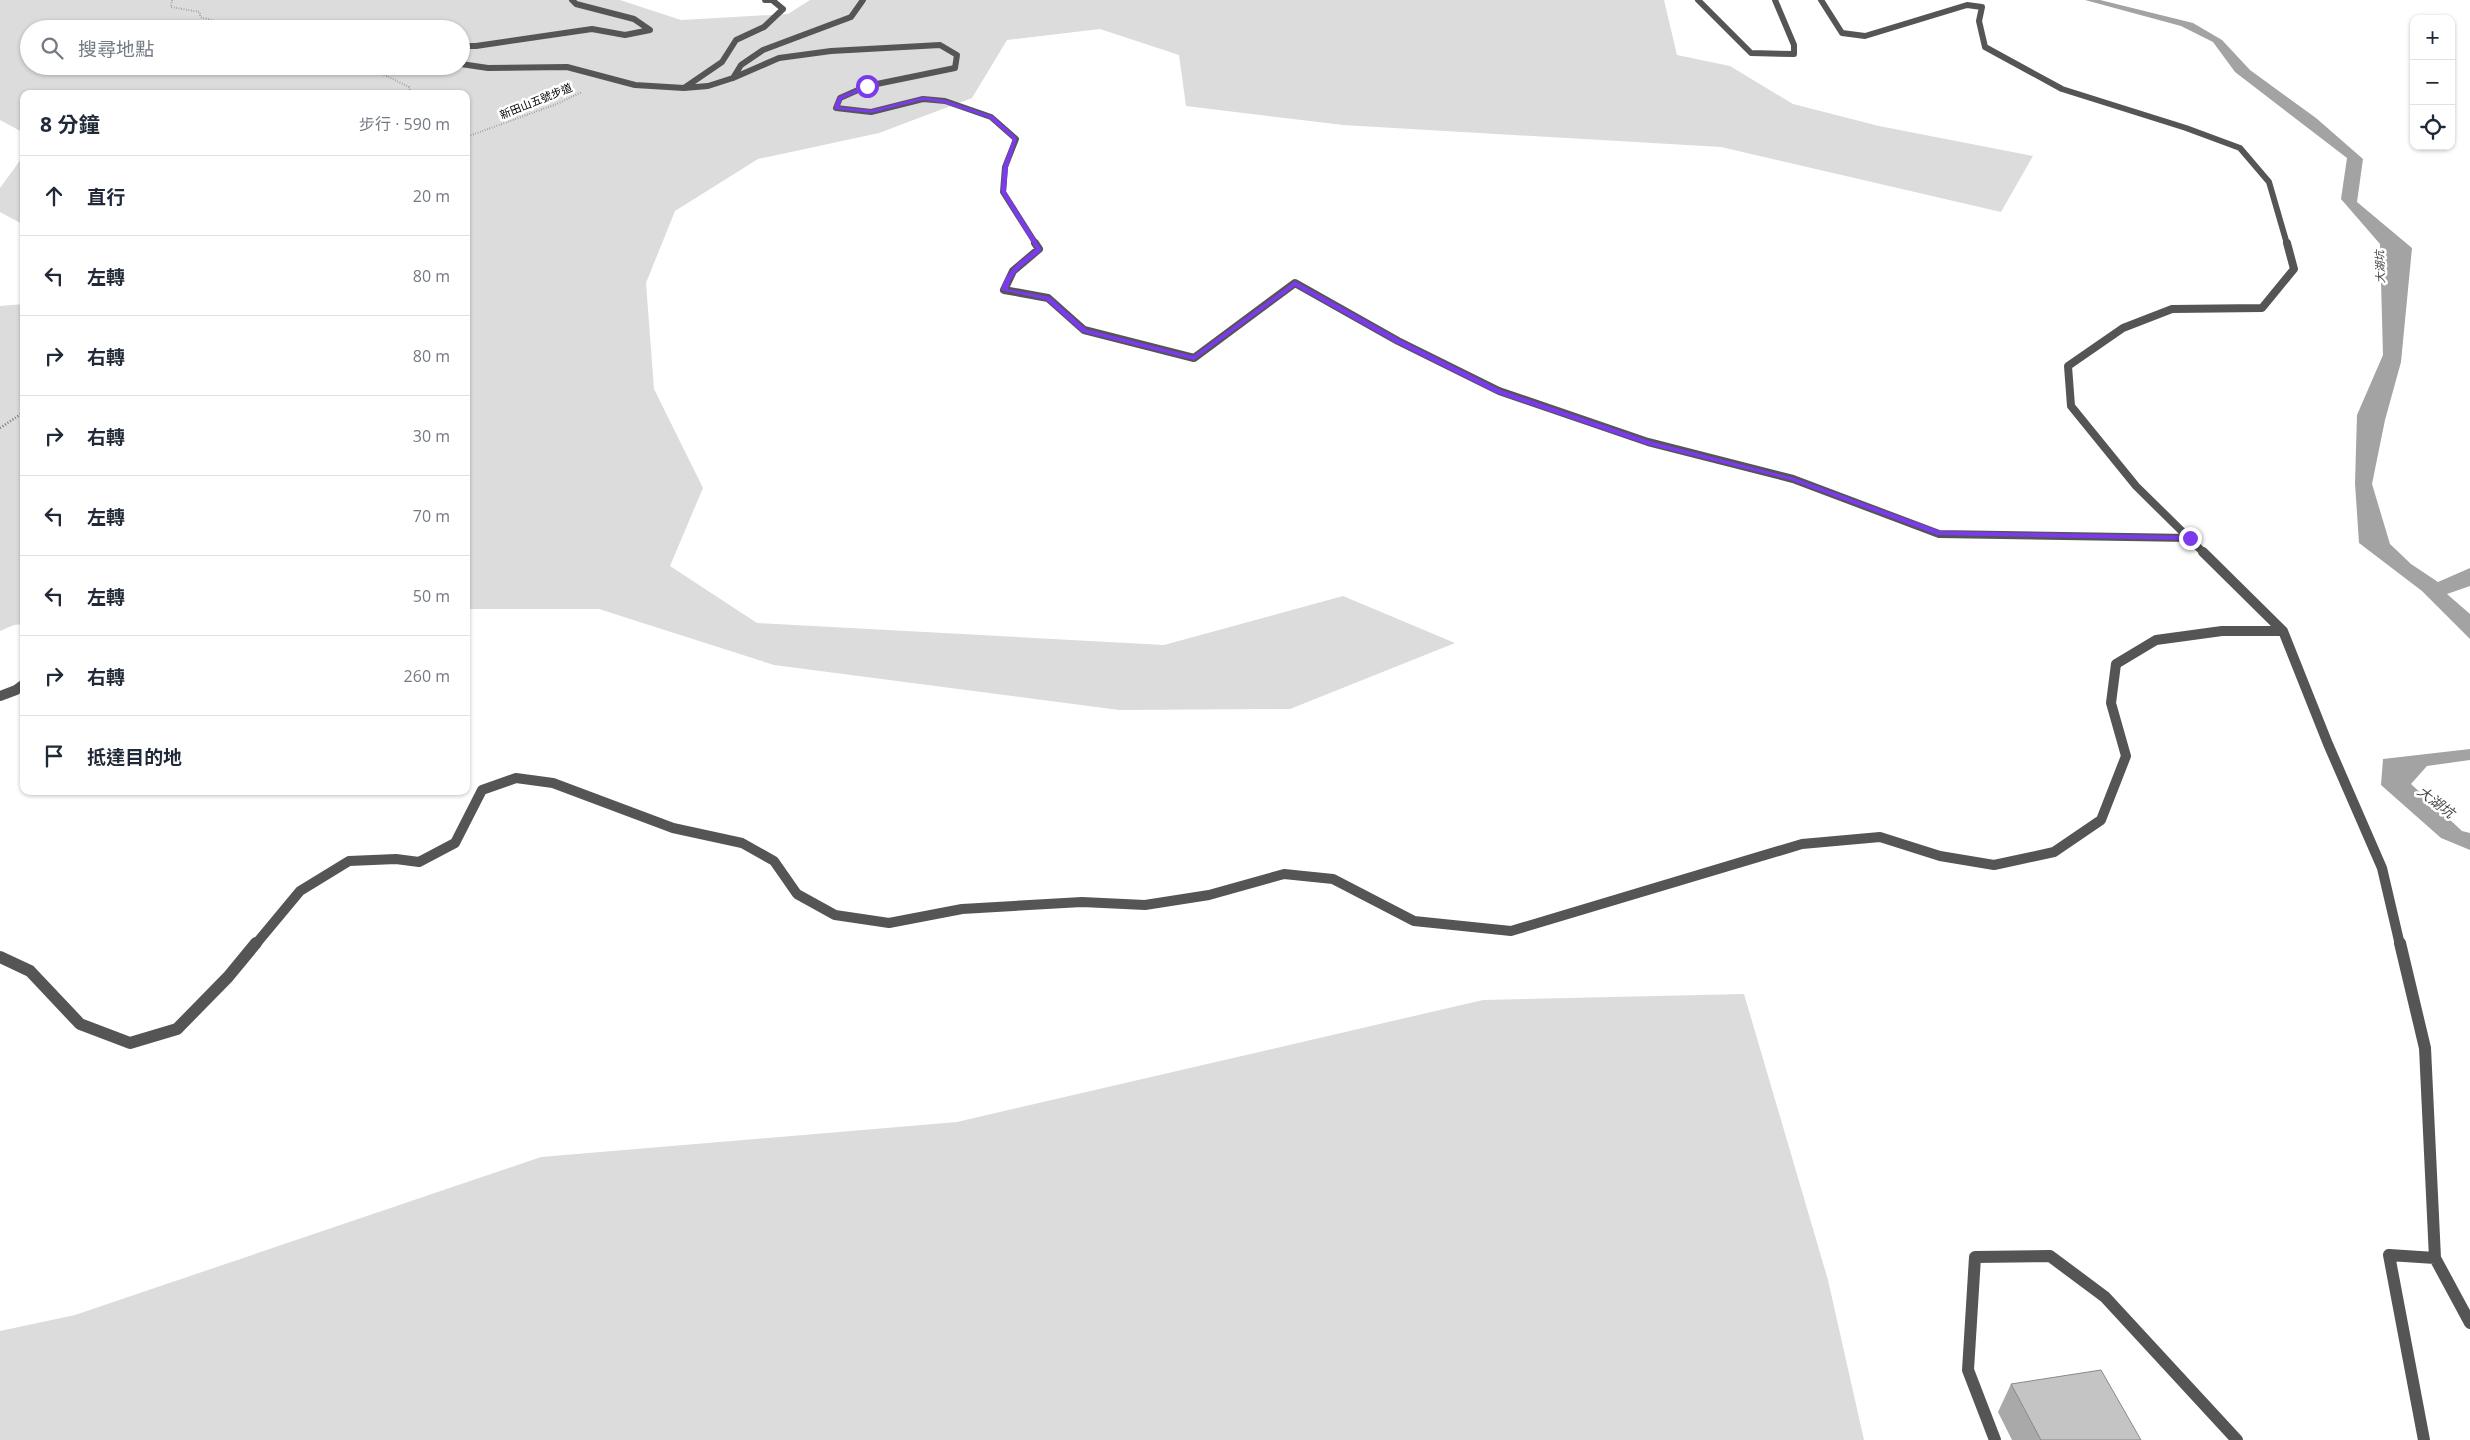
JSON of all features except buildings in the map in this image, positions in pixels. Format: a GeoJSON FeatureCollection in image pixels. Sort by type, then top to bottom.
{"type":"FeatureCollection","features":[{"type":"Feature","properties":{"kind":"lane"},"geometry":{"type":"LineString","coordinates":[[470,46],[592,29],[625,35],[650,30],[634,19],[576,4],[572,0]]}},
{"type":"Feature","properties":{"kind":"lane"},"geometry":{"type":"LineString","coordinates":[[684,88],[722,62],[736,40],[764,27],[783,9],[772,0],[765,0]]}},
{"type":"Feature","properties":{"kind":"lane"},"geometry":{"type":"LineString","coordinates":[[733,78],[741,65],[763,50],[851,17],[863,0]]}},
{"type":"Feature","properties":{"kind":"lane"},"geometry":{"type":"LineString","coordinates":[[1698,0],[1752,53],[1794,54],[1794,45],[1775,0]]}},
{"type":"Feature","properties":{"kind":"lane"},"geometry":{"type":"LineString","coordinates":[[1821,0],[1842,33],[1865,36],[1967,6],[1982,7],[1979,20],[1985,47],[2062,89],[2186,128],[2240,148],[2269,182],[2294,269],[2262,308],[2172,309],[2123,328],[2068,366],[2071,406],[2136,486],[2283,631],[2328,744],[2382,868],[2424,1048],[2435,1258],[2470,1323]]}},
{"type":"Feature","properties":{"kind":"lane"},"geometry":{"type":"LineString","coordinates":[[470,65],[488,68],[567,67],[634,85],[684,88],[708,86],[733,78],[779,58],[831,51],[940,45],[957,55],[955,68],[867,86],[840,98],[836,108],[871,112],[923,98],[945,101],[991,117],[1016,139],[1005,167],[1004,192],[1039,250],[1015,268],[1007,280],[1004,290],[1048,298],[1084,330],[1194,358],[1295,283],[1398,341],[1498,391],[1648,442],[1793,479],[1939,534],[2190,538]]}},
{"type":"Feature","properties":{"kind":"lane"},"geometry":{"type":"LineString","coordinates":[[0,958],[30,971],[80,1024],[130,1043],[177,1029],[228,976],[300,892],[349,861],[396,859],[419,862],[455,843],[482,790],[516,778],[553,783],[673,828],[742,843],[774,861],[796,894],[804,899],[835,915],[889,923],[971,908],[1082,902],[1145,906],[1209,895],[1284,874],[1333,879],[1414,921],[1510,931],[1802,844],[1880,836],[1940,856],[1994,865],[2054,852],[2101,820],[2126,756],[2111,703],[2116,664],[2156,640],[2222,631],[2283,631]]}},
{"type":"Feature","properties":{"kind":"lane"},"geometry":{"type":"LineString","coordinates":[[0,696],[20,687]]}},
{"type":"Feature","properties":{"kind":"lane"},"geometry":{"type":"LineString","coordinates":[[2424,1440],[2389,1255],[2435,1258]]}},
{"type":"Feature","properties":{"kind":"lane"},"geometry":{"type":"LineString","coordinates":[[1995,1440],[1968,1370],[1975,1257],[2050,1256],[2105,1297],[2237,1440]]}},
{"type":"Feature","properties":{"kind":"path"},"geometry":{"type":"LineString","coordinates":[[172,0],[171,7],[200,12],[200,17],[208,20]]}},
{"type":"Feature","properties":{"kind":"path"},"geometry":{"type":"LineString","coordinates":[[384,75],[409,87],[410,90]]}},
{"type":"Feature","properties":{"kind":"path","name":"新田山五號步道"},"geometry":{"type":"LineString","coordinates":[[470,136],[557,104],[611,78]]}},
{"type":"Feature","properties":{"kind":"path"},"geometry":{"type":"LineString","coordinates":[[0,428],[20,415]]}},
{"type":"Feature","properties":{"kind":"shaded area"},"geometry":{"type":"Polygon","coordinates":[[[0,0],[620,0],[681,20],[788,14],[810,0],[1664,0],[1677,55],[1730,66],[1793,104],[1879,126],[2033,156],[2001,212],[1721,147],[1343,125],[1186,106],[1179,55],[1100,29],[1007,40],[972,98],[879,133],[758,159],[675,211],[646,283],[654,389],[703,488],[670,566],[757,623],[1164,645],[1343,596],[1455,643],[1290,709],[1119,710],[774,665],[599,609],[470,609],[470,90],[20,90],[20,131],[0,120],[0,0]]]}},
{"type":"Feature","properties":{"kind":"shaded area"},"geometry":{"type":"Polygon","coordinates":[[[2085,0],[2100,0],[2193,23],[2222,40],[2250,70],[2316,118],[2363,159],[2357,202],[2412,248],[2401,362],[2385,420],[2372,484],[2390,544],[2411,564],[2438,582],[2470,568],[2470,586],[2447,594],[2470,614],[2470,639],[2422,591],[2359,543],[2355,483],[2357,415],[2383,355],[2380,244],[2341,199],[2347,158],[2235,72],[2213,42],[2181,26],[2085,0]]]}},
{"type":"Feature","properties":{"kind":"shaded area"},"geometry":{"type":"Polygon","coordinates":[[[20,160],[20,223],[0,212],[0,188],[20,160]]]}},
{"type":"Feature","properties":{"kind":"shaded area"},"geometry":{"type":"Polygon","coordinates":[[[20,304],[20,624],[0,631],[0,306],[20,304]]]}},
{"type":"Feature","properties":{"kind":"shaded area"},"geometry":{"type":"Polygon","coordinates":[[[2470,749],[2470,760],[2427,766],[2411,784],[2462,831],[2470,833],[2470,850],[2441,838],[2381,785],[2383,759],[2470,749]]]}},
{"type":"Feature","properties":{"kind":"shaded area"},"geometry":{"type":"Polygon","coordinates":[[[1744,994],[1828,1280],[1864,1440],[0,1440],[0,1331],[75,1315],[541,1157],[957,1122],[1483,1000],[1744,994]]]}},
{"type":"Feature","properties":{"kind":"route"},"geometry":{"type":"LineString","coordinates":[[867,86],[840,98],[836,108],[871,112],[923,98],[945,101],[991,117],[1016,139],[1005,167],[1004,192],[1039,250],[1015,268],[1007,280],[1004,290],[1048,298],[1084,330],[1194,358],[1295,283],[1398,341],[1498,391],[1648,442],[1793,479],[1939,534],[2190,538]]}},
{"type":"Feature","properties":{"kind":"water label","name":"大湖坑"},"geometry":{"type":"Point","coordinates":[2380,267]}},
{"type":"Feature","properties":{"kind":"water label","name":"大湖坑"},"geometry":{"type":"Point","coordinates":[2436,802]}}]}
